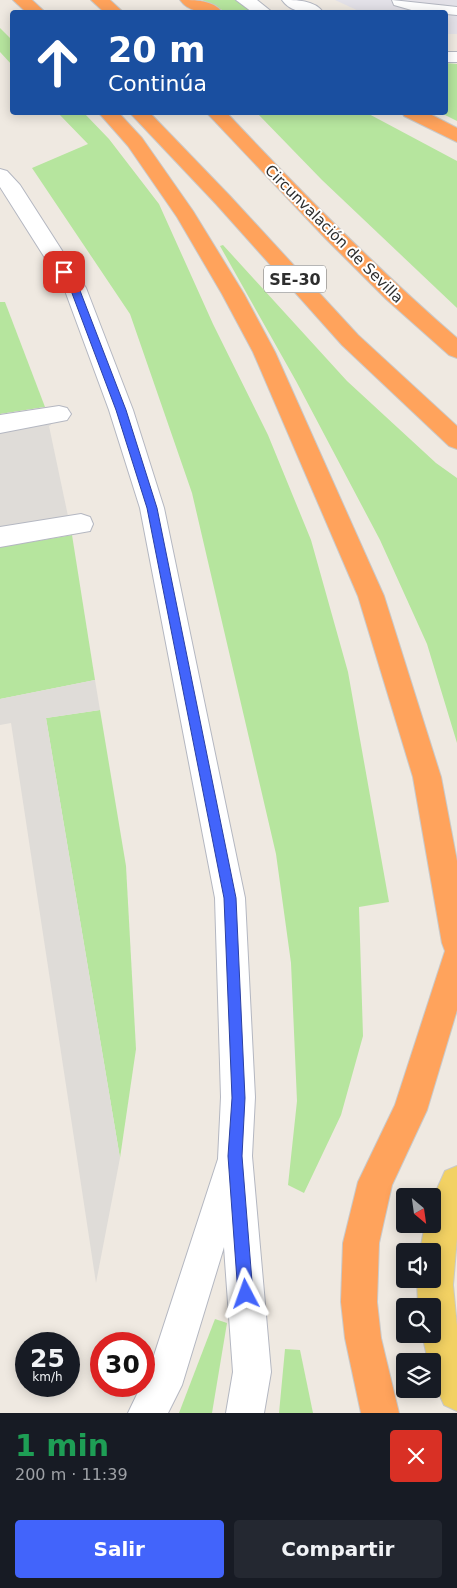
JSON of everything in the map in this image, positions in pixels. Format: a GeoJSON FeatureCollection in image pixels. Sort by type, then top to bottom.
{"type":"FeatureCollection","features":[{"type":"Feature","properties":{"kind":"highway"},"geometry":{"type":"LineString","coordinates":[[22,0],[34,10]]}},
{"type":"Feature","properties":{"kind":"highway"},"geometry":{"type":"LineString","coordinates":[[100,0],[112,10]]}},
{"type":"Feature","properties":{"kind":"highway"},"geometry":{"type":"LineString","coordinates":[[189,0],[210,10]]}},
{"type":"Feature","properties":{"kind":"highway"},"geometry":{"type":"LineString","coordinates":[[111,115],[135,142],[186,216],[264,352],[371,596],[427,777],[457,943]]}},
{"type":"Feature","properties":{"kind":"highway","name":"SE-30"},"geometry":{"type":"LineString","coordinates":[[141,115],[223,200],[350,340],[457,440]]}},
{"type":"Feature","properties":{"kind":"highway","name":"Circunvalación de Sevilla"},"geometry":{"type":"LineString","coordinates":[[218,115],[293,195],[414,313],[457,350]]}},
{"type":"Feature","properties":{"kind":"highway"},"geometry":{"type":"LineString","coordinates":[[417,115],[457,136]]}},
{"type":"Feature","properties":{"kind":"highway"},"geometry":{"type":"LineString","coordinates":[[380,1413],[363,1338],[359,1302],[361,1244],[375,1182],[410,1110],[457,959]]}},
{"type":"Feature","properties":{"kind":"main road"},"geometry":{"type":"LineString","coordinates":[[457,1184],[446,1206],[435,1260],[437,1319],[451,1380],[457,1392]]}},
{"type":"Feature","properties":{"kind":"street"},"geometry":{"type":"LineString","coordinates":[[246,0],[260,10]]}},
{"type":"Feature","properties":{"kind":"street"},"geometry":{"type":"LineString","coordinates":[[291,0],[310,10]]}},
{"type":"Feature","properties":{"kind":"street"},"geometry":{"type":"LineString","coordinates":[[0,175],[13,189],[75,288],[121,410],[152,508],[230,898],[238,1098],[235,1156],[252,1372],[245,1413]]}},
{"type":"Feature","properties":{"kind":"street"},"geometry":{"type":"LineString","coordinates":[[0,424],[59,414]]}},
{"type":"Feature","properties":{"kind":"street"},"geometry":{"type":"LineString","coordinates":[[0,537],[82,524]]}},
{"type":"Feature","properties":{"kind":"street"},"geometry":{"type":"LineString","coordinates":[[147,1413],[163,1384],[235,1156]]}},
{"type":"Feature","properties":{"kind":"lane"},"geometry":{"type":"LineString","coordinates":[[398,0],[398,2],[416,7],[447,10]]}},
{"type":"Feature","properties":{"kind":"shaded area"},"geometry":{"type":"Polygon","coordinates":[[[335,0],[457,0],[457,34],[448,34],[448,10],[357,10],[335,0]]]}},
{"type":"Feature","properties":{"kind":"shaded area"},"geometry":{"type":"Polygon","coordinates":[[[45,407],[51,425],[49,426],[72,535],[0,547],[0,414],[45,407]]]}},
{"type":"Feature","properties":{"kind":"shaded area"},"geometry":{"type":"Polygon","coordinates":[[[95,680],[100,710],[46,718],[120,1158],[96,1283],[11,723],[0,725],[0,699],[95,680]]]}},
{"type":"Feature","properties":{"kind":"green space"},"geometry":{"type":"Polygon","coordinates":[[[202,0],[236,0],[251,10],[222,10],[202,0]]]}},
{"type":"Feature","properties":{"kind":"green space"},"geometry":{"type":"Polygon","coordinates":[[[0,28],[10,38],[10,63],[0,52],[0,28]]]}},
{"type":"Feature","properties":{"kind":"green space"},"geometry":{"type":"Polygon","coordinates":[[[448,63],[457,64],[457,121],[445,115],[448,115],[448,63]]]}},
{"type":"Feature","properties":{"kind":"green space"},"geometry":{"type":"Polygon","coordinates":[[[60,115],[86,115],[109,139],[159,204],[213,324],[268,435],[311,540],[348,672],[389,902],[359,907],[363,1036],[341,1115],[304,1193],[288,1185],[297,1101],[291,963],[276,854],[192,493],[130,314],[32,168],[88,144],[60,115]]]}},
{"type":"Feature","properties":{"kind":"green space"},"geometry":{"type":"Polygon","coordinates":[[[259,115],[371,115],[457,161],[457,308],[322,180],[259,115]]]}},
{"type":"Feature","properties":{"kind":"green space"},"geometry":{"type":"Polygon","coordinates":[[[223,245],[347,381],[436,463],[457,478],[457,743],[427,644],[380,540],[296,381],[220,246],[223,245]]]}},
{"type":"Feature","properties":{"kind":"green space"},"geometry":{"type":"Polygon","coordinates":[[[0,302],[5,302],[45,407],[0,414],[0,302]]]}},
{"type":"Feature","properties":{"kind":"green space"},"geometry":{"type":"Polygon","coordinates":[[[72,535],[95,680],[0,699],[0,547],[72,535]]]}},
{"type":"Feature","properties":{"kind":"green space"},"geometry":{"type":"Polygon","coordinates":[[[100,710],[126,866],[136,1049],[120,1158],[46,718],[100,710]]]}},
{"type":"Feature","properties":{"kind":"green space"},"geometry":{"type":"Polygon","coordinates":[[[215,1319],[227,1323],[212,1413],[179,1413],[215,1319]]]}},
{"type":"Feature","properties":{"kind":"green space"},"geometry":{"type":"Polygon","coordinates":[[[285,1349],[300,1350],[313,1413],[279,1413],[285,1349]]]}},
{"type":"Feature","properties":{"kind":"route"},"geometry":{"type":"LineString","coordinates":[[64,272],[75,288],[121,410],[152,508],[230,898],[238,1098],[235,1156],[246,1294]]}}]}
